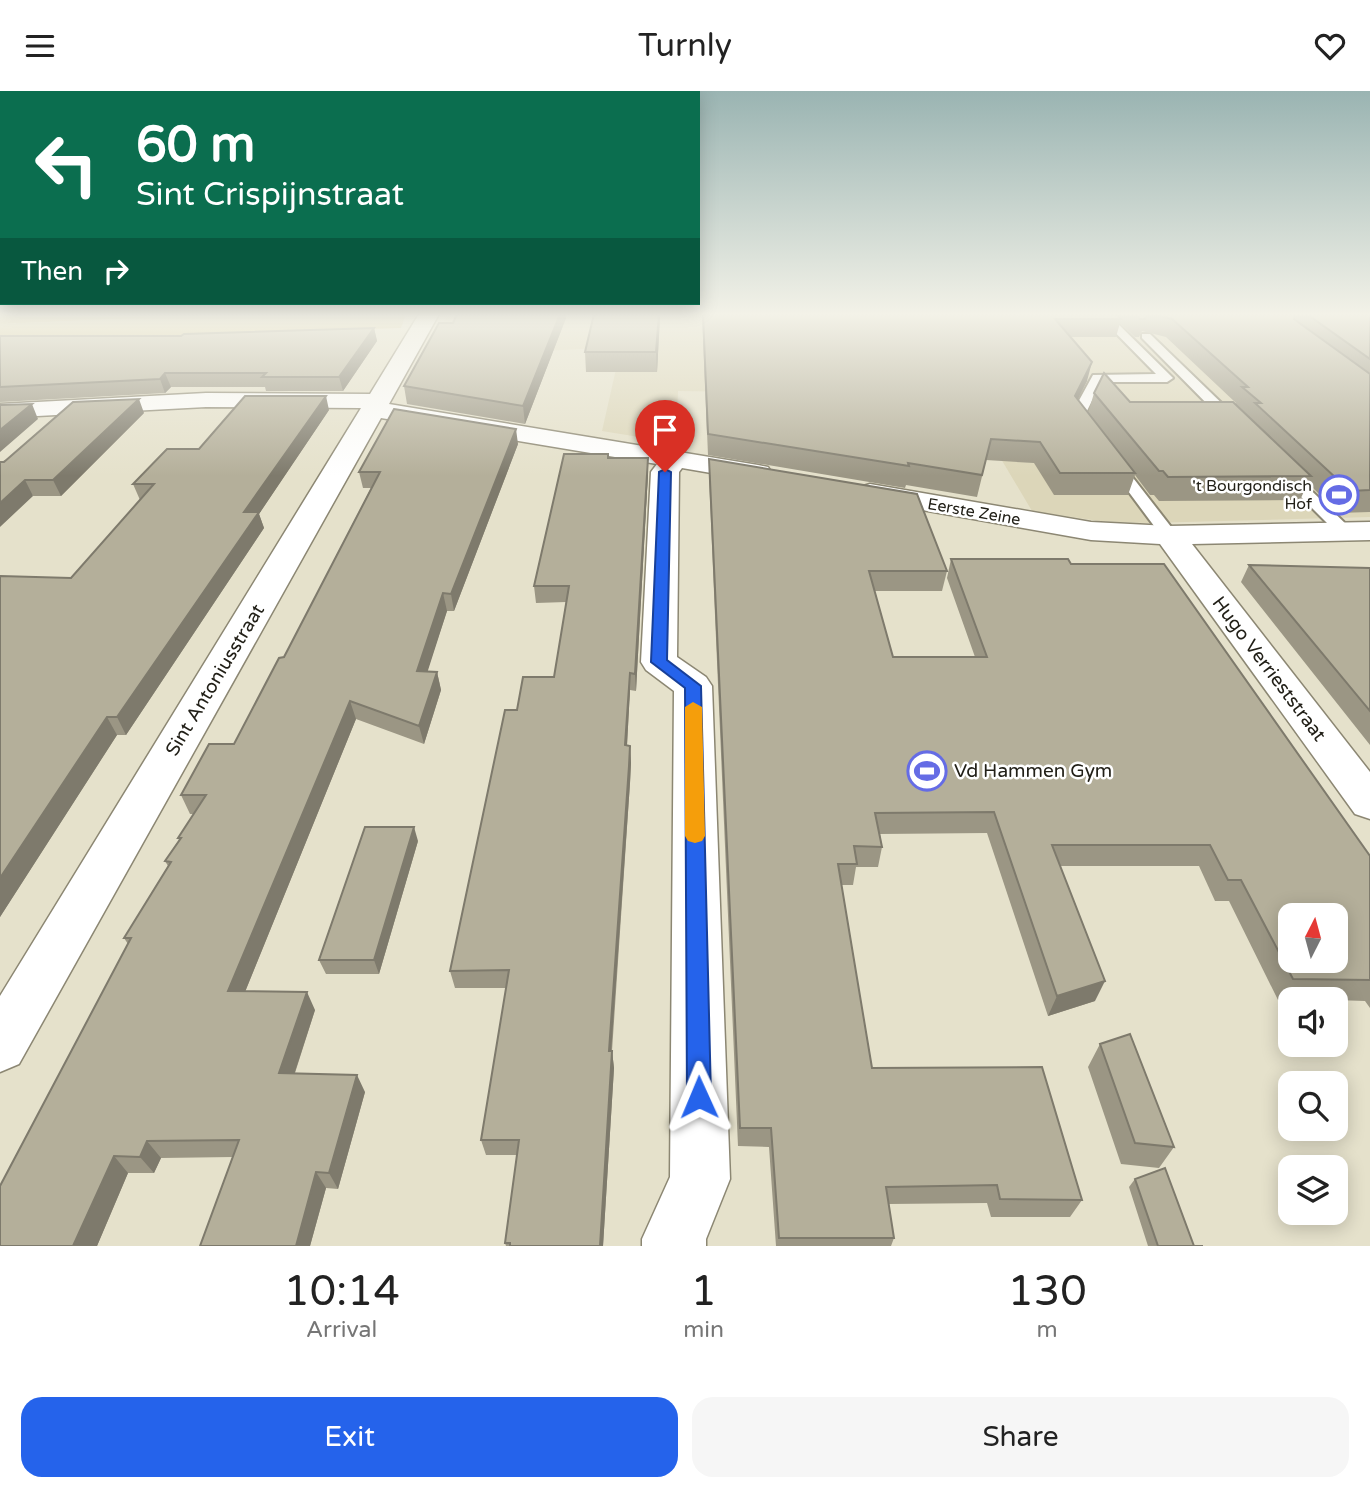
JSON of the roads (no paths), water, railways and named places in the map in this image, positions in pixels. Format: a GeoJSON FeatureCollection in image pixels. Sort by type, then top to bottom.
{"type":"FeatureCollection","features":[{"type":"Feature","properties":{"kind":"street","name":"Sint Antoniusstraat"},"geometry":{"type":"LineString","coordinates":[[0,1046],[398,368]]}},
{"type":"Feature","properties":{"kind":"street"},"geometry":{"type":"LineString","coordinates":[[0,411],[206,400],[376,405],[779,477]]}},
{"type":"Feature","properties":{"kind":"street"},"geometry":{"type":"LineString","coordinates":[[40,434],[70,408]]}},
{"type":"Feature","properties":{"kind":"street"},"geometry":{"type":"LineString","coordinates":[[674,1246],[674,1239],[700,1179],[693,686],[659,662],[665,472],[675,459]]}},
{"type":"Feature","properties":{"kind":"street","name":"Eerste Zeine"},"geometry":{"type":"LineString","coordinates":[[845,488],[1013,520],[1091,531],[1169,535],[1357,531]]}},
{"type":"Feature","properties":{"kind":"street","name":"Hugo Verrieststraat"},"geometry":{"type":"LineString","coordinates":[[1169,535],[1370,803]]}},
{"type":"Feature","properties":{"kind":"lane"},"geometry":{"type":"LineString","coordinates":[[1157,368],[1167,378],[1097,378],[1078,415],[1169,535]]}},
{"type":"Feature","properties":{"kind":"lane"},"geometry":{"type":"LineString","coordinates":[[1178,368],[1238,427]]}},
{"type":"Feature","properties":{"kind":"lane"},"geometry":{"type":"LineString","coordinates":[[1277,465],[1357,531]]}},
{"type":"Feature","properties":{"kind":"place","name":"'t Bourgondisch Hof"},"geometry":{"type":"Point","coordinates":[1339,495]}},
{"type":"Feature","properties":{"kind":"place","name":"Vd Hammen Gym"},"geometry":{"type":"Point","coordinates":[927,771]}}]}
